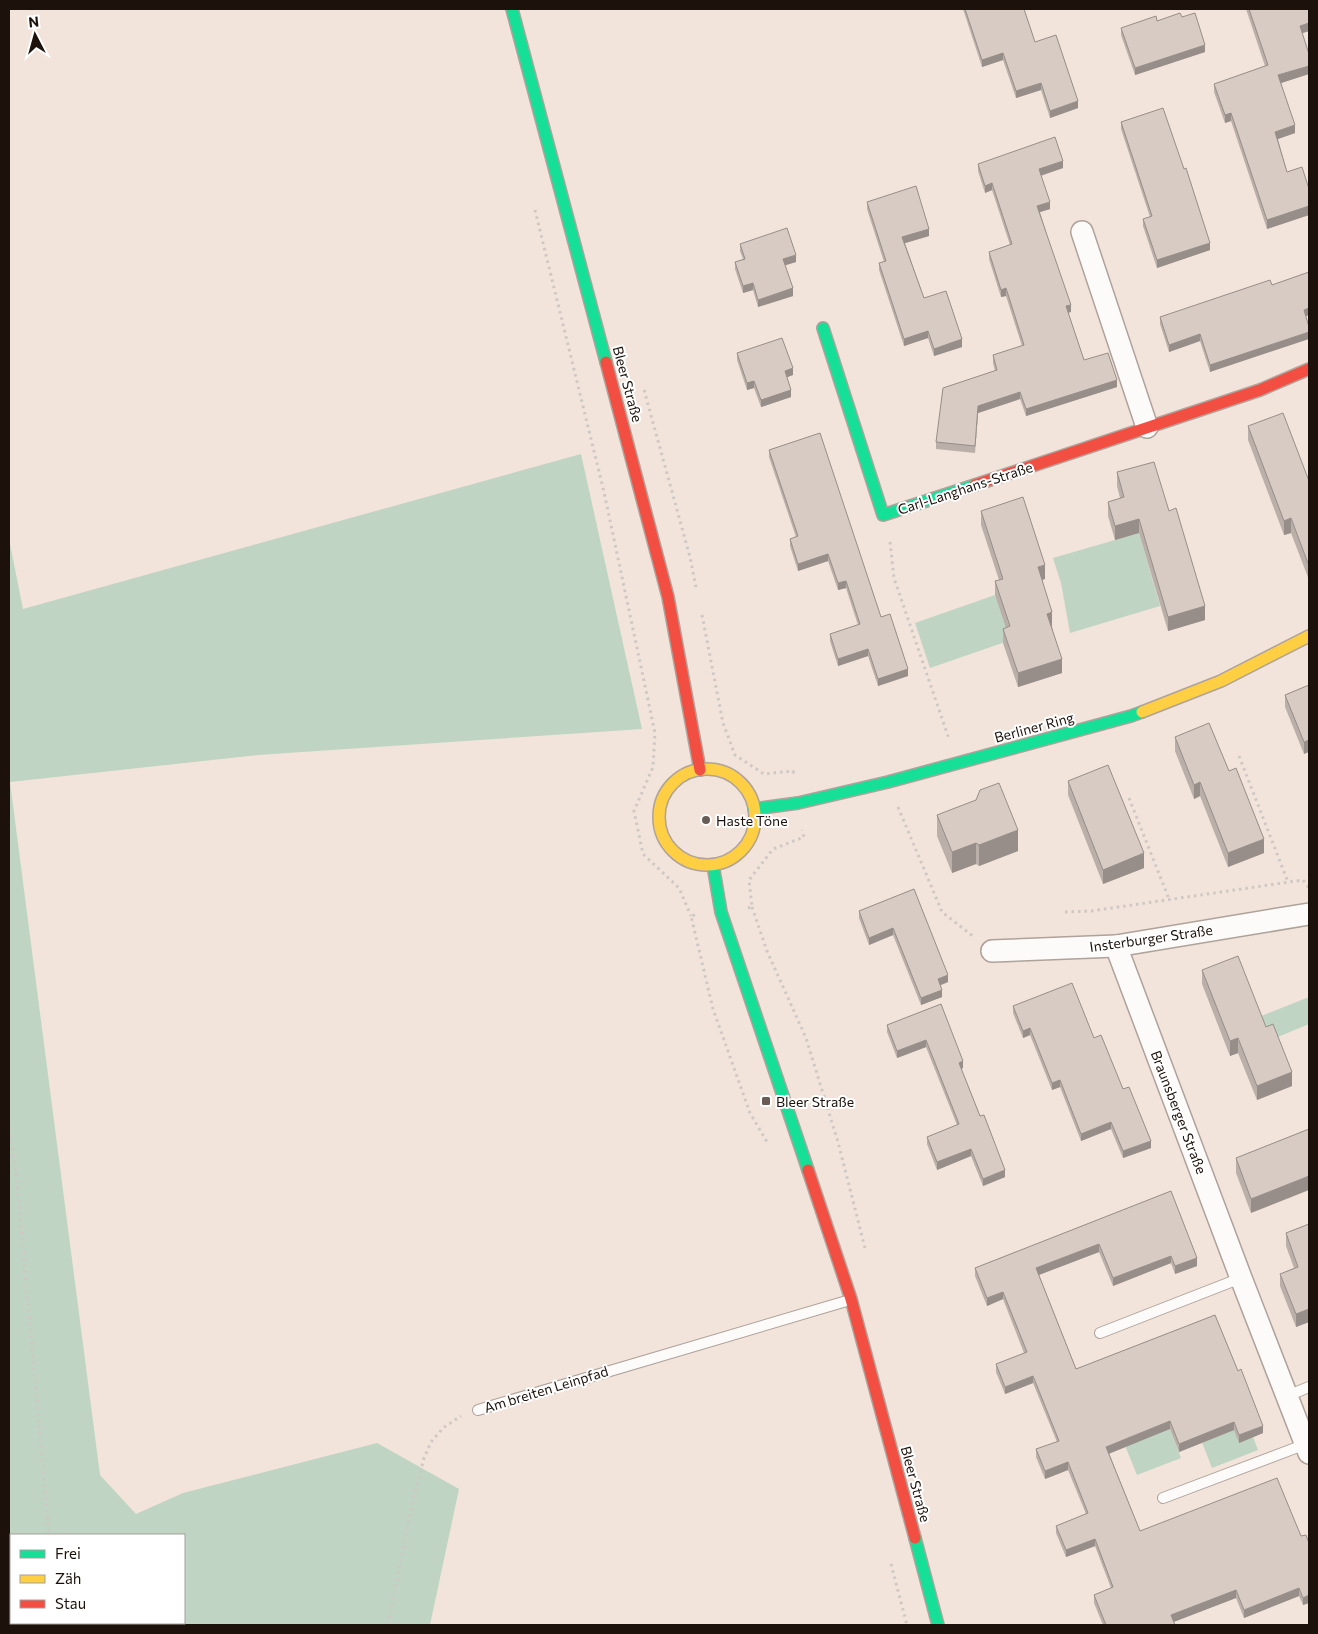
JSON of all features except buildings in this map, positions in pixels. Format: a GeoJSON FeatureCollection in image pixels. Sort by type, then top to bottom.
{"type":"FeatureCollection","features":[{"type":"Feature","properties":{"kind":"street","name":"Bleer Straße"},"geometry":{"type":"LineString","coordinates":[[512,9],[668,598],[700,770]]}},
{"type":"Feature","properties":{"kind":"street"},"geometry":{"type":"LineString","coordinates":[[1082,232],[1147,427]]}},
{"type":"Feature","properties":{"kind":"street","name":"Carl-Langhans-Straße"},"geometry":{"type":"LineString","coordinates":[[822,328],[883,514],[1260,390],[1309,369]]}},
{"type":"Feature","properties":{"kind":"street","name":"Berliner Ring"},"geometry":{"type":"LineString","coordinates":[[754,809],[798,803],[888,782],[1131,716],[1221,681],[1309,636]]}},
{"type":"Feature","properties":{"kind":"street"},"geometry":{"type":"LineString","coordinates":[[712,769],[735,778],[744,787],[754,809],[753,831],[746,846],[734,857],[713,865],[700,865],[686,861],[666,843],[661,831],[659,817],[666,791],[675,781],[687,774],[700,770],[712,769]]}},
{"type":"Feature","properties":{"kind":"street","name":"Bleer Straße"},"geometry":{"type":"LineString","coordinates":[[713,865],[721,912],[851,1299],[938,1625]]}},
{"type":"Feature","properties":{"kind":"street","name":"Insterburger Straße"},"geometry":{"type":"LineString","coordinates":[[992,952],[1116,946],[1309,914]]}},
{"type":"Feature","properties":{"kind":"street","name":"Braunsberger Straße"},"geometry":{"type":"LineString","coordinates":[[1116,946],[1241,1278],[1308,1448]]}},
{"type":"Feature","properties":{"kind":"lane"},"geometry":{"type":"LineString","coordinates":[[1100,1332],[1241,1278]]}},
{"type":"Feature","properties":{"kind":"lane","name":"Am breiten Leinpfad"},"geometry":{"type":"LineString","coordinates":[[478,1410],[851,1299]]}},
{"type":"Feature","properties":{"kind":"lane"},"geometry":{"type":"LineString","coordinates":[[1287,1396],[1309,1387]]}},
{"type":"Feature","properties":{"kind":"lane","name":"Braunsberger Straße"},"geometry":{"type":"LineString","coordinates":[[1163,1498],[1308,1448]]}},
{"type":"Feature","properties":{"kind":"path"},"geometry":{"type":"LineString","coordinates":[[535,210],[604,492],[655,733],[653,767],[634,811],[643,854],[679,888],[691,916]]}},
{"type":"Feature","properties":{"kind":"path"},"geometry":{"type":"LineString","coordinates":[[883,514],[888,527],[894,578],[946,730]]}},
{"type":"Feature","properties":{"kind":"path"},"geometry":{"type":"LineString","coordinates":[[723,723],[735,755],[764,774],[793,771]]}},
{"type":"Feature","properties":{"kind":"path"},"geometry":{"type":"LineString","coordinates":[[1239,756],[1288,882]]}},
{"type":"Feature","properties":{"kind":"path"},"geometry":{"type":"LineString","coordinates":[[1129,798],[1169,899]]}},
{"type":"Feature","properties":{"kind":"path"},"geometry":{"type":"LineString","coordinates":[[904,820],[942,912],[992,952]]}},
{"type":"Feature","properties":{"kind":"path"},"geometry":{"type":"LineString","coordinates":[[1065,912],[1091,911],[1304,880],[1309,888]]}},
{"type":"Feature","properties":{"kind":"path"},"geometry":{"type":"LineString","coordinates":[[9,1122],[17,1183],[49,1534]]}},
{"type":"Feature","properties":{"kind":"path","name":"Am breiten Leinpfad"},"geometry":{"type":"LineString","coordinates":[[388,1625],[413,1500],[424,1458],[431,1442],[443,1428],[459,1417],[478,1410]]}},
{"type":"Feature","properties":{"kind":"green space"},"geometry":{"type":"Polygon","coordinates":[[[581,454],[642,729],[258,755],[10,782],[100,1475],[136,1514],[183,1493],[377,1443],[459,1489],[430,1625],[9,1625],[9,539],[23,609],[581,454]]]}},
{"type":"Feature","properties":{"kind":"green space"},"geometry":{"type":"Polygon","coordinates":[[[1139,533],[1160,606],[1070,633],[1061,583],[1053,558],[1139,533]]]}},
{"type":"Feature","properties":{"kind":"green space"},"geometry":{"type":"Polygon","coordinates":[[[995,595],[1011,640],[930,668],[915,623],[995,595]]]}},
{"type":"Feature","properties":{"kind":"green space"},"geometry":{"type":"Polygon","coordinates":[[[1309,997],[1309,1024],[1266,1042],[1256,1018],[1309,997]]]}},
{"type":"Feature","properties":{"kind":"green space"},"geometry":{"type":"Polygon","coordinates":[[[1226,1410],[1253,1437],[1258,1450],[1212,1468],[1194,1422],[1226,1410]]]}},
{"type":"Feature","properties":{"kind":"green space"},"geometry":{"type":"Polygon","coordinates":[[[1117,1426],[1138,1442],[1170,1429],[1181,1458],[1137,1475],[1117,1426]]]}},
{"type":"Feature","properties":{"kind":"traffic: fast"},"geometry":{"type":"LineString","coordinates":[[512,9],[606,362]]}},
{"type":"Feature","properties":{"kind":"traffic: fast"},"geometry":{"type":"LineString","coordinates":[[823,328],[883,515],[975,485]]}},
{"type":"Feature","properties":{"kind":"traffic: fast"},"geometry":{"type":"LineString","coordinates":[[754,809],[798,803],[888,782],[1142,712]]}},
{"type":"Feature","properties":{"kind":"traffic: fast"},"geometry":{"type":"LineString","coordinates":[[713,865],[721,912],[808,1170]]}},
{"type":"Feature","properties":{"kind":"traffic: fast"},"geometry":{"type":"LineString","coordinates":[[915,1538],[938,1625]]}},
{"type":"Feature","properties":{"kind":"traffic: slow"},"geometry":{"type":"LineString","coordinates":[[1142,712],[1221,681],[1309,636]]}},
{"type":"Feature","properties":{"kind":"traffic: slow"},"geometry":{"type":"LineString","coordinates":[[707,769],[725,773],[741,783],[751,799],[755,817],[751,835],[741,851],[725,861],[707,865],[689,861],[673,851],[663,835],[659,817],[663,799],[673,783],[689,773],[707,769]]}},
{"type":"Feature","properties":{"kind":"traffic: jam"},"geometry":{"type":"LineString","coordinates":[[606,362],[668,597],[700,770]]}},
{"type":"Feature","properties":{"kind":"traffic: jam"},"geometry":{"type":"LineString","coordinates":[[975,485],[1260,390],[1309,369]]}},
{"type":"Feature","properties":{"kind":"traffic: jam"},"geometry":{"type":"LineString","coordinates":[[808,1170],[851,1299],[915,1538]]}},
{"type":"Feature","properties":{"kind":"place","name":"Haste Töne"},"geometry":{"type":"Point","coordinates":[706,820]}},
{"type":"Feature","properties":{"kind":"place","name":"Bleer Straße"},"geometry":{"type":"Point","coordinates":[766,1101]}}]}
